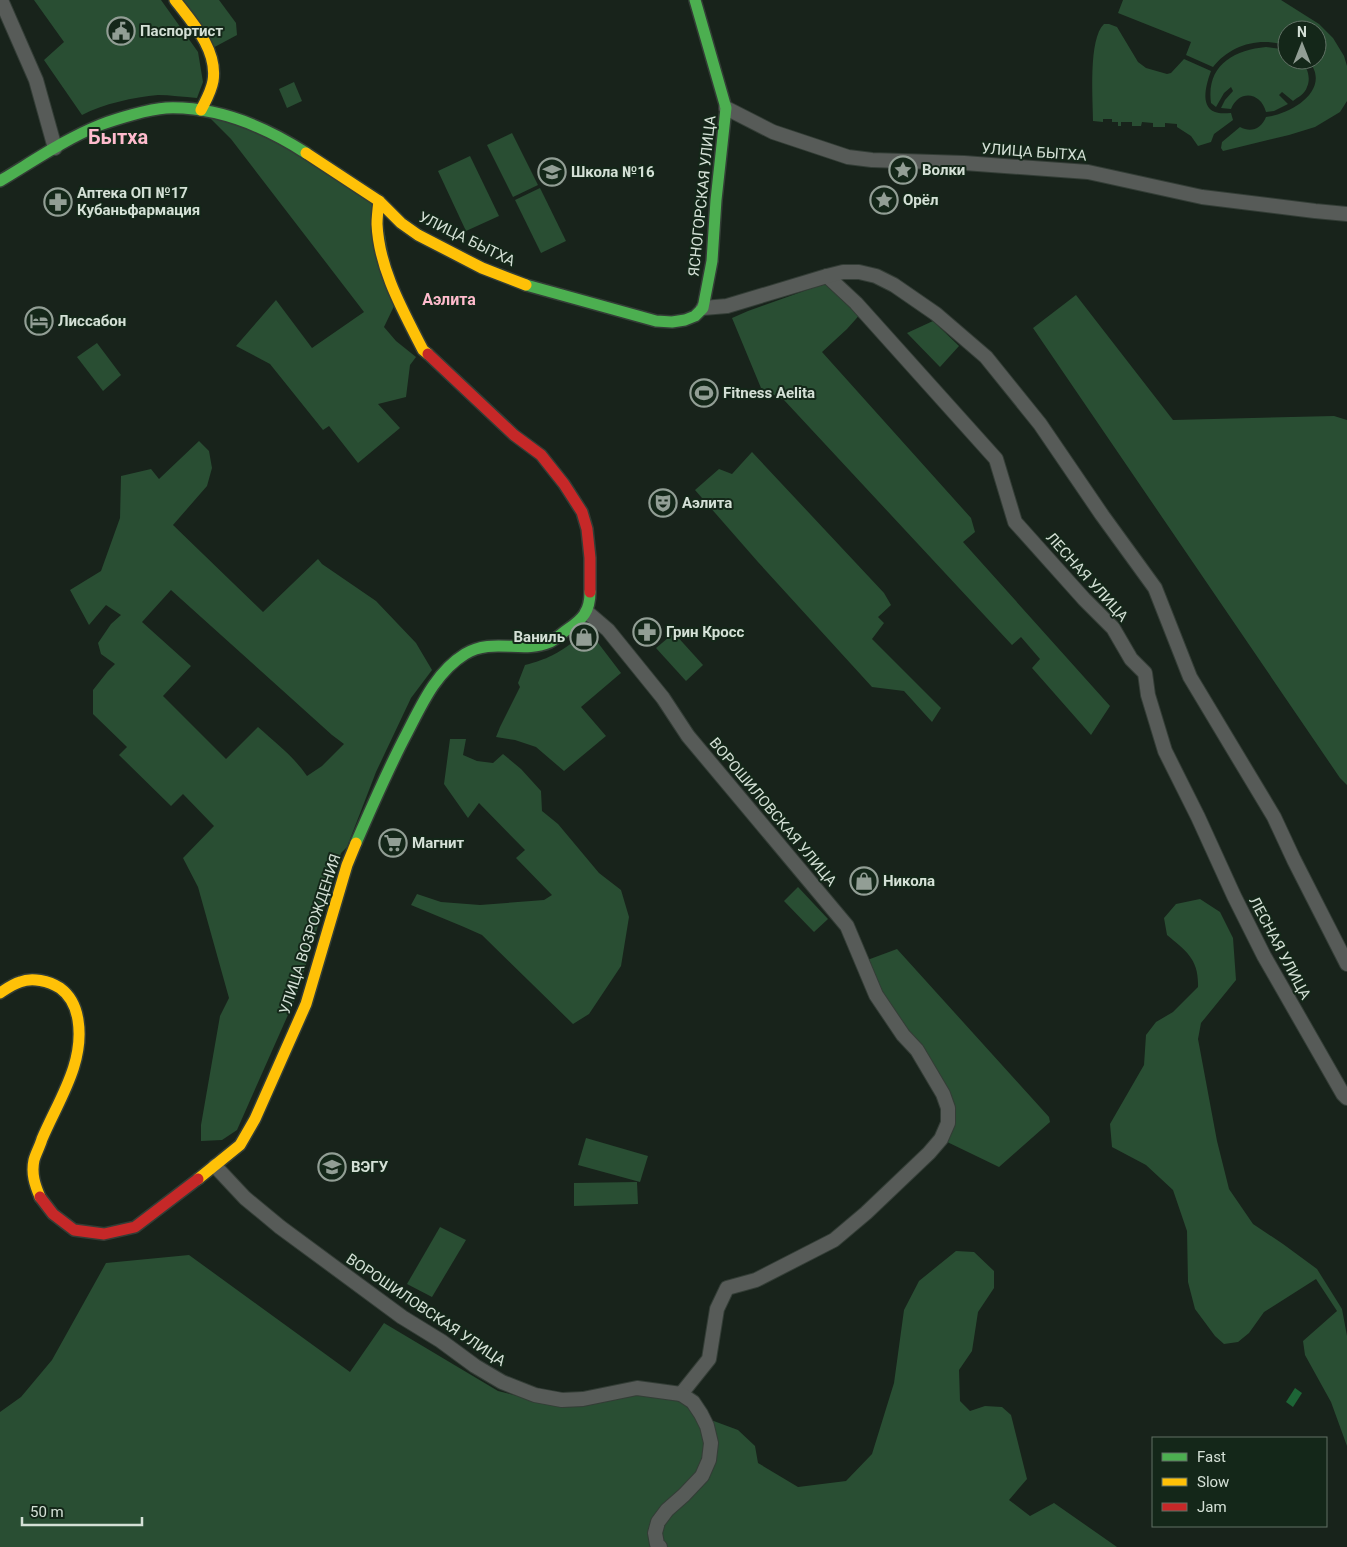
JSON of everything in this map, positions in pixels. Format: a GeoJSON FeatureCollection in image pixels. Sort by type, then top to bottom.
{"type":"FeatureCollection","features":[{"type":"Feature","properties":{"kind":"street"},"geometry":{"type":"LineString","coordinates":[[1,0],[36,80],[55,148]]}},
{"type":"Feature","properties":{"kind":"street"},"geometry":{"type":"LineString","coordinates":[[175,0],[200,34],[209,50],[214,70],[214,85],[209,99],[201,110]]}},
{"type":"Feature","properties":{"kind":"street","name":"ЯСНОГОРСКАЯ УЛИЦА"},"geometry":{"type":"LineString","coordinates":[[695,0],[726,108],[716,200],[712,261],[703,308]]}},
{"type":"Feature","properties":{"kind":"street","name":"УЛИЦА БЫТХА"},"geometry":{"type":"LineString","coordinates":[[0,181],[55,148],[100,125],[132,115],[165,108],[201,110],[228,115],[268,131],[295,146],[379,201],[401,223],[418,235],[482,268],[534,288],[656,321],[672,322],[685,320],[696,316],[703,308],[727,306],[843,272],[859,272],[876,276],[894,285],[956,330],[986,357],[1040,424],[1102,516],[1155,588],[1190,677],[1274,817],[1347,964]]}},
{"type":"Feature","properties":{"kind":"street","name":"УЛИЦА БЫТХА"},"geometry":{"type":"LineString","coordinates":[[726,108],[773,132],[848,157],[1088,172],[1202,197],[1347,214]]}},
{"type":"Feature","properties":{"kind":"street"},"geometry":{"type":"LineString","coordinates":[[379,201],[380,250],[397,300],[423,350],[514,435],[541,455],[564,484],[582,512],[587,529],[590,558],[590,599],[587,612]]}},
{"type":"Feature","properties":{"kind":"street","name":"ЛЕСНАЯ УЛИЦА"},"geometry":{"type":"LineString","coordinates":[[827,276],[856,303],[996,458],[1015,522],[1084,600],[1113,628],[1131,659],[1145,673],[1148,696],[1165,751],[1264,956],[1342,1094],[1347,1098]]}},
{"type":"Feature","properties":{"kind":"street","name":"УЛИЦА ВОЗРОЖДЕНИЯ"},"geometry":{"type":"LineString","coordinates":[[0,993],[21,981],[36,980],[52,983],[67,993],[76,1009],[79,1028],[77,1057],[69,1081],[52,1115],[34,1160],[33,1179],[40,1197],[53,1214],[74,1230],[104,1234],[134,1228],[215,1166],[240,1144],[255,1119],[306,1004],[348,864],[385,776],[437,679],[465,654],[484,646],[529,646],[549,642],[577,623],[587,612]]}},
{"type":"Feature","properties":{"kind":"street","name":"ВОРОШИЛОВСКАЯ УЛИЦА"},"geometry":{"type":"LineString","coordinates":[[215,1166],[245,1198],[287,1233],[402,1317],[502,1382],[535,1395],[562,1400],[583,1399],[638,1388],[681,1394],[709,1359],[717,1309],[727,1288],[756,1280],[834,1240],[866,1213],[929,1153],[941,1139],[948,1123],[948,1108],[943,1094],[917,1050],[903,1035],[876,995],[847,926],[688,736],[663,698],[608,630],[587,612]]}},
{"type":"Feature","properties":{"kind":"street"},"geometry":{"type":"LineString","coordinates":[[660,1547],[657,1544],[655,1533],[658,1522],[667,1510],[684,1496],[702,1476],[710,1460],[711,1443],[702,1414],[693,1402],[681,1394]]}},
{"type":"Feature","properties":{"kind":"shaded area"},"geometry":{"type":"Polygon","coordinates":[[[34,0],[161,0],[198,52],[203,82],[197,98],[158,95],[139,97],[109,104],[82,115],[44,60],[64,42],[34,0]]]}},
{"type":"Feature","properties":{"kind":"shaded area"},"geometry":{"type":"Polygon","coordinates":[[[175,0],[219,0],[236,23],[237,35],[209,50],[175,0]]]}},
{"type":"Feature","properties":{"kind":"shaded area"},"geometry":{"type":"Polygon","coordinates":[[[1123,0],[1281,0],[1313,20],[1277,20],[1277,43],[1256,42],[1246,44],[1228,53],[1213,67],[1186,55],[1191,42],[1118,13],[1123,0]]]}},
{"type":"Feature","properties":{"kind":"shaded area"},"geometry":{"type":"Polygon","coordinates":[[[1104,24],[1117,27],[1138,62],[1146,68],[1167,74],[1171,73],[1184,59],[1211,71],[1206,93],[1207,105],[1215,112],[1231,113],[1233,120],[1214,134],[1211,142],[1198,146],[1191,136],[1177,127],[1177,124],[1165,123],[1165,127],[1153,127],[1153,123],[1142,122],[1141,126],[1132,126],[1132,122],[1121,122],[1121,126],[1118,126],[1118,122],[1112,122],[1112,119],[1103,119],[1103,122],[1093,121],[1093,55],[1099,32],[1104,24]]]}},
{"type":"Feature","properties":{"kind":"shaded area"},"geometry":{"type":"Polygon","coordinates":[[[1327,32],[1344,56],[1347,66],[1347,101],[1340,112],[1315,127],[1223,151],[1221,148],[1222,142],[1240,127],[1248,130],[1255,129],[1266,117],[1287,111],[1306,98],[1313,90],[1316,81],[1314,71],[1327,70],[1327,32]]]}},
{"type":"Feature","properties":{"kind":"shaded area"},"geometry":{"type":"Polygon","coordinates":[[[1266,47],[1277,48],[1277,70],[1307,70],[1309,80],[1306,89],[1293,101],[1282,92],[1279,95],[1288,104],[1274,111],[1266,112],[1260,100],[1250,96],[1239,98],[1231,109],[1221,108],[1233,91],[1231,87],[1224,93],[1216,107],[1211,103],[1211,90],[1213,79],[1218,70],[1224,62],[1233,56],[1266,47]]]}},
{"type":"Feature","properties":{"kind":"shaded area"},"geometry":{"type":"Polygon","coordinates":[[[294,82],[302,101],[287,108],[279,89],[294,82]]]}},
{"type":"Feature","properties":{"kind":"shaded area"},"geometry":{"type":"Polygon","coordinates":[[[228,115],[379,201],[397,300],[384,327],[396,341],[416,357],[410,365],[406,397],[378,404],[400,428],[358,463],[329,426],[323,430],[270,364],[236,346],[276,300],[312,348],[364,312],[231,139],[211,119],[228,115]]]}},
{"type":"Feature","properties":{"kind":"shaded area"},"geometry":{"type":"Polygon","coordinates":[[[512,133],[538,185],[513,197],[487,145],[512,133]]]}},
{"type":"Feature","properties":{"kind":"shaded area"},"geometry":{"type":"Polygon","coordinates":[[[470,156],[499,216],[466,231],[438,171],[470,156]]]}},
{"type":"Feature","properties":{"kind":"shaded area"},"geometry":{"type":"Polygon","coordinates":[[[540,188],[566,241],[541,253],[515,200],[540,188]]]}},
{"type":"Feature","properties":{"kind":"shaded area"},"geometry":{"type":"Polygon","coordinates":[[[832,281],[863,311],[822,352],[971,518],[975,532],[963,542],[1110,706],[1091,735],[1032,668],[1040,659],[1021,637],[1012,645],[784,400],[761,388],[732,318],[832,281]]]}},
{"type":"Feature","properties":{"kind":"shaded area"},"geometry":{"type":"Polygon","coordinates":[[[1076,295],[1173,420],[1334,416],[1347,420],[1347,785],[1340,778],[1033,328],[1076,295]]]}},
{"type":"Feature","properties":{"kind":"shaded area"},"geometry":{"type":"Polygon","coordinates":[[[933,321],[959,346],[940,367],[907,333],[933,321]]]}},
{"type":"Feature","properties":{"kind":"shaded area"},"geometry":{"type":"Polygon","coordinates":[[[97,343],[121,375],[103,391],[77,357],[97,343]]]}},
{"type":"Feature","properties":{"kind":"shaded area"},"geometry":{"type":"Polygon","coordinates":[[[199,441],[209,451],[212,468],[207,486],[173,525],[263,612],[318,559],[322,564],[376,601],[416,643],[432,670],[411,698],[376,772],[347,847],[341,853],[295,999],[237,1130],[222,1140],[201,1141],[201,1125],[220,1016],[229,998],[198,887],[183,858],[214,826],[183,794],[171,806],[119,755],[127,747],[93,714],[93,690],[115,664],[101,654],[98,643],[111,624],[121,615],[106,605],[89,625],[70,590],[101,571],[120,518],[121,476],[151,469],[159,479],[199,441]],[[171,590],[142,622],[191,666],[163,696],[226,759],[258,727],[291,756],[307,776],[322,766],[344,744],[171,590]]]}},
{"type":"Feature","properties":{"kind":"shaded area"},"geometry":{"type":"Polygon","coordinates":[[[752,452],[884,593],[891,605],[878,617],[884,623],[872,639],[941,708],[932,722],[904,691],[872,687],[695,490],[719,469],[732,474],[752,452]]]}},
{"type":"Feature","properties":{"kind":"shaded area"},"geometry":{"type":"Polygon","coordinates":[[[674,633],[703,665],[686,681],[656,648],[674,633]]]}},
{"type":"Feature","properties":{"kind":"shaded area"},"geometry":{"type":"Polygon","coordinates":[[[592,635],[621,673],[581,707],[606,736],[564,771],[536,747],[515,740],[496,737],[520,687],[518,683],[525,665],[552,656],[576,640],[580,645],[592,635]]]}},
{"type":"Feature","properties":{"kind":"shaded area"},"geometry":{"type":"Polygon","coordinates":[[[450,739],[466,739],[463,755],[477,761],[493,763],[503,754],[521,769],[541,791],[542,811],[558,824],[599,873],[621,890],[629,917],[621,966],[589,1014],[573,1024],[482,935],[411,905],[417,894],[441,902],[480,905],[544,900],[552,895],[516,858],[525,850],[479,803],[468,818],[444,784],[450,739]]]}},
{"type":"Feature","properties":{"kind":"shaded area"},"geometry":{"type":"Polygon","coordinates":[[[798,887],[828,919],[814,932],[784,901],[798,887]]]}},
{"type":"Feature","properties":{"kind":"shaded area"},"geometry":{"type":"Polygon","coordinates":[[[1200,899],[1220,912],[1233,938],[1236,980],[1201,1023],[1198,1039],[1217,1141],[1229,1189],[1253,1224],[1317,1269],[1342,1309],[1347,1336],[1347,1446],[1331,1402],[1305,1355],[1303,1341],[1337,1311],[1316,1279],[1264,1312],[1249,1333],[1238,1342],[1224,1344],[1215,1336],[1195,1309],[1188,1282],[1187,1231],[1173,1190],[1146,1165],[1112,1147],[1110,1124],[1144,1065],[1146,1035],[1156,1022],[1173,1012],[1198,987],[1198,977],[1194,962],[1167,935],[1164,918],[1176,904],[1200,899]]]}},
{"type":"Feature","properties":{"kind":"shaded area"},"geometry":{"type":"Polygon","coordinates":[[[897,949],[1049,1117],[1050,1122],[999,1167],[941,1139],[948,1108],[862,962],[897,949]]]}},
{"type":"Feature","properties":{"kind":"shaded area"},"geometry":{"type":"Polygon","coordinates":[[[586,1138],[648,1156],[640,1182],[578,1165],[586,1138]]]}},
{"type":"Feature","properties":{"kind":"shaded area"},"geometry":{"type":"Polygon","coordinates":[[[637,1182],[638,1204],[574,1206],[574,1183],[637,1182]]]}},
{"type":"Feature","properties":{"kind":"shaded area"},"geometry":{"type":"Polygon","coordinates":[[[440,1227],[466,1240],[432,1297],[407,1284],[440,1227]]]}},
{"type":"Feature","properties":{"kind":"shaded area"},"geometry":{"type":"Polygon","coordinates":[[[956,1251],[974,1252],[994,1271],[994,1288],[978,1312],[972,1351],[959,1370],[960,1401],[970,1411],[985,1406],[1002,1407],[1011,1415],[1027,1479],[1009,1500],[1030,1516],[1054,1503],[1117,1547],[0,1547],[0,1412],[21,1397],[52,1360],[106,1263],[189,1255],[350,1372],[384,1323],[498,1391],[537,1401],[612,1394],[690,1394],[711,1420],[738,1430],[755,1446],[758,1463],[798,1487],[846,1481],[872,1454],[894,1383],[904,1310],[919,1281],[956,1251]]]}},
{"type":"Feature","properties":{"kind":"shaded area"},"geometry":{"type":"Polygon","coordinates":[[[1295,1388],[1302,1393],[1293,1407],[1286,1402],[1295,1388]]]}},
{"type":"Feature","properties":{"kind":"traffic: fast"},"geometry":{"type":"LineString","coordinates":[[526,285],[656,321],[672,322],[685,320],[695,316],[703,308],[712,261],[716,200],[726,108],[695,0]]}},
{"type":"Feature","properties":{"kind":"traffic: fast"},"geometry":{"type":"LineString","coordinates":[[0,181],[61,144],[100,125],[123,117],[166,108],[185,108],[222,114],[257,126],[306,153]]}},
{"type":"Feature","properties":{"kind":"traffic: fast"},"geometry":{"type":"LineString","coordinates":[[356,843],[418,711],[431,689],[446,670],[455,661],[475,649],[497,646],[529,647],[550,642],[582,618],[589,604],[590,592]]}},
{"type":"Feature","properties":{"kind":"traffic: slow"},"geometry":{"type":"LineString","coordinates":[[175,0],[202,37],[212,58],[213,81],[201,110]]}},
{"type":"Feature","properties":{"kind":"traffic: slow"},"geometry":{"type":"LineString","coordinates":[[306,153],[379,201],[401,223],[418,235],[482,268],[526,285]]}},
{"type":"Feature","properties":{"kind":"traffic: slow"},"geometry":{"type":"LineString","coordinates":[[379,201],[377,224],[382,257],[387,273],[423,350],[428,354]]}},
{"type":"Feature","properties":{"kind":"traffic: slow"},"geometry":{"type":"LineString","coordinates":[[198,1179],[240,1145],[255,1119],[306,1004],[347,865],[356,843]]}},
{"type":"Feature","properties":{"kind":"traffic: slow"},"geometry":{"type":"LineString","coordinates":[[0,993],[12,985],[25,981],[35,980],[51,983],[67,995],[74,1006],[78,1020],[78,1051],[74,1067],[34,1160],[34,1179],[40,1197]]}},
{"type":"Feature","properties":{"kind":"traffic: jam"},"geometry":{"type":"LineString","coordinates":[[428,354],[514,435],[541,455],[564,484],[582,512],[587,529],[590,558],[590,592]]}},
{"type":"Feature","properties":{"kind":"traffic: jam"},"geometry":{"type":"LineString","coordinates":[[40,1197],[53,1214],[74,1230],[104,1234],[135,1227],[198,1179]]}},
{"type":"Feature","properties":{"kind":"place","name":"Паспортист"},"geometry":{"type":"Point","coordinates":[121,31]}},
{"type":"Feature","properties":{"kind":"place","name":"Волки"},"geometry":{"type":"Point","coordinates":[903,170]}},
{"type":"Feature","properties":{"kind":"place","name":"Школа №16"},"geometry":{"type":"Point","coordinates":[552,172]}},
{"type":"Feature","properties":{"kind":"place","name":"Орёл"},"geometry":{"type":"Point","coordinates":[884,200]}},
{"type":"Feature","properties":{"kind":"place","name":"Аптека ОП №17 Кубаньфармация"},"geometry":{"type":"Point","coordinates":[58,202]}},
{"type":"Feature","properties":{"kind":"place","name":"Лиссабон"},"geometry":{"type":"Point","coordinates":[39,321]}},
{"type":"Feature","properties":{"kind":"place","name":"Fitness Aelita"},"geometry":{"type":"Point","coordinates":[704,393]}},
{"type":"Feature","properties":{"kind":"place","name":"Аэлита"},"geometry":{"type":"Point","coordinates":[663,503]}},
{"type":"Feature","properties":{"kind":"place","name":"Грин Кросс"},"geometry":{"type":"Point","coordinates":[647,632]}},
{"type":"Feature","properties":{"kind":"place","name":"Ваниль"},"geometry":{"type":"Point","coordinates":[584,637]}},
{"type":"Feature","properties":{"kind":"place","name":"Магнит"},"geometry":{"type":"Point","coordinates":[393,843]}},
{"type":"Feature","properties":{"kind":"place","name":"Никола"},"geometry":{"type":"Point","coordinates":[864,881]}},
{"type":"Feature","properties":{"kind":"place","name":"ВЭГУ"},"geometry":{"type":"Point","coordinates":[332,1167]}},
{"type":"Feature","properties":{"kind":"district","name":"Бытха"},"geometry":{"type":"Point","coordinates":[118,137]}},
{"type":"Feature","properties":{"kind":"district","name":"Аэлита"},"geometry":{"type":"Point","coordinates":[449,299]}}]}
